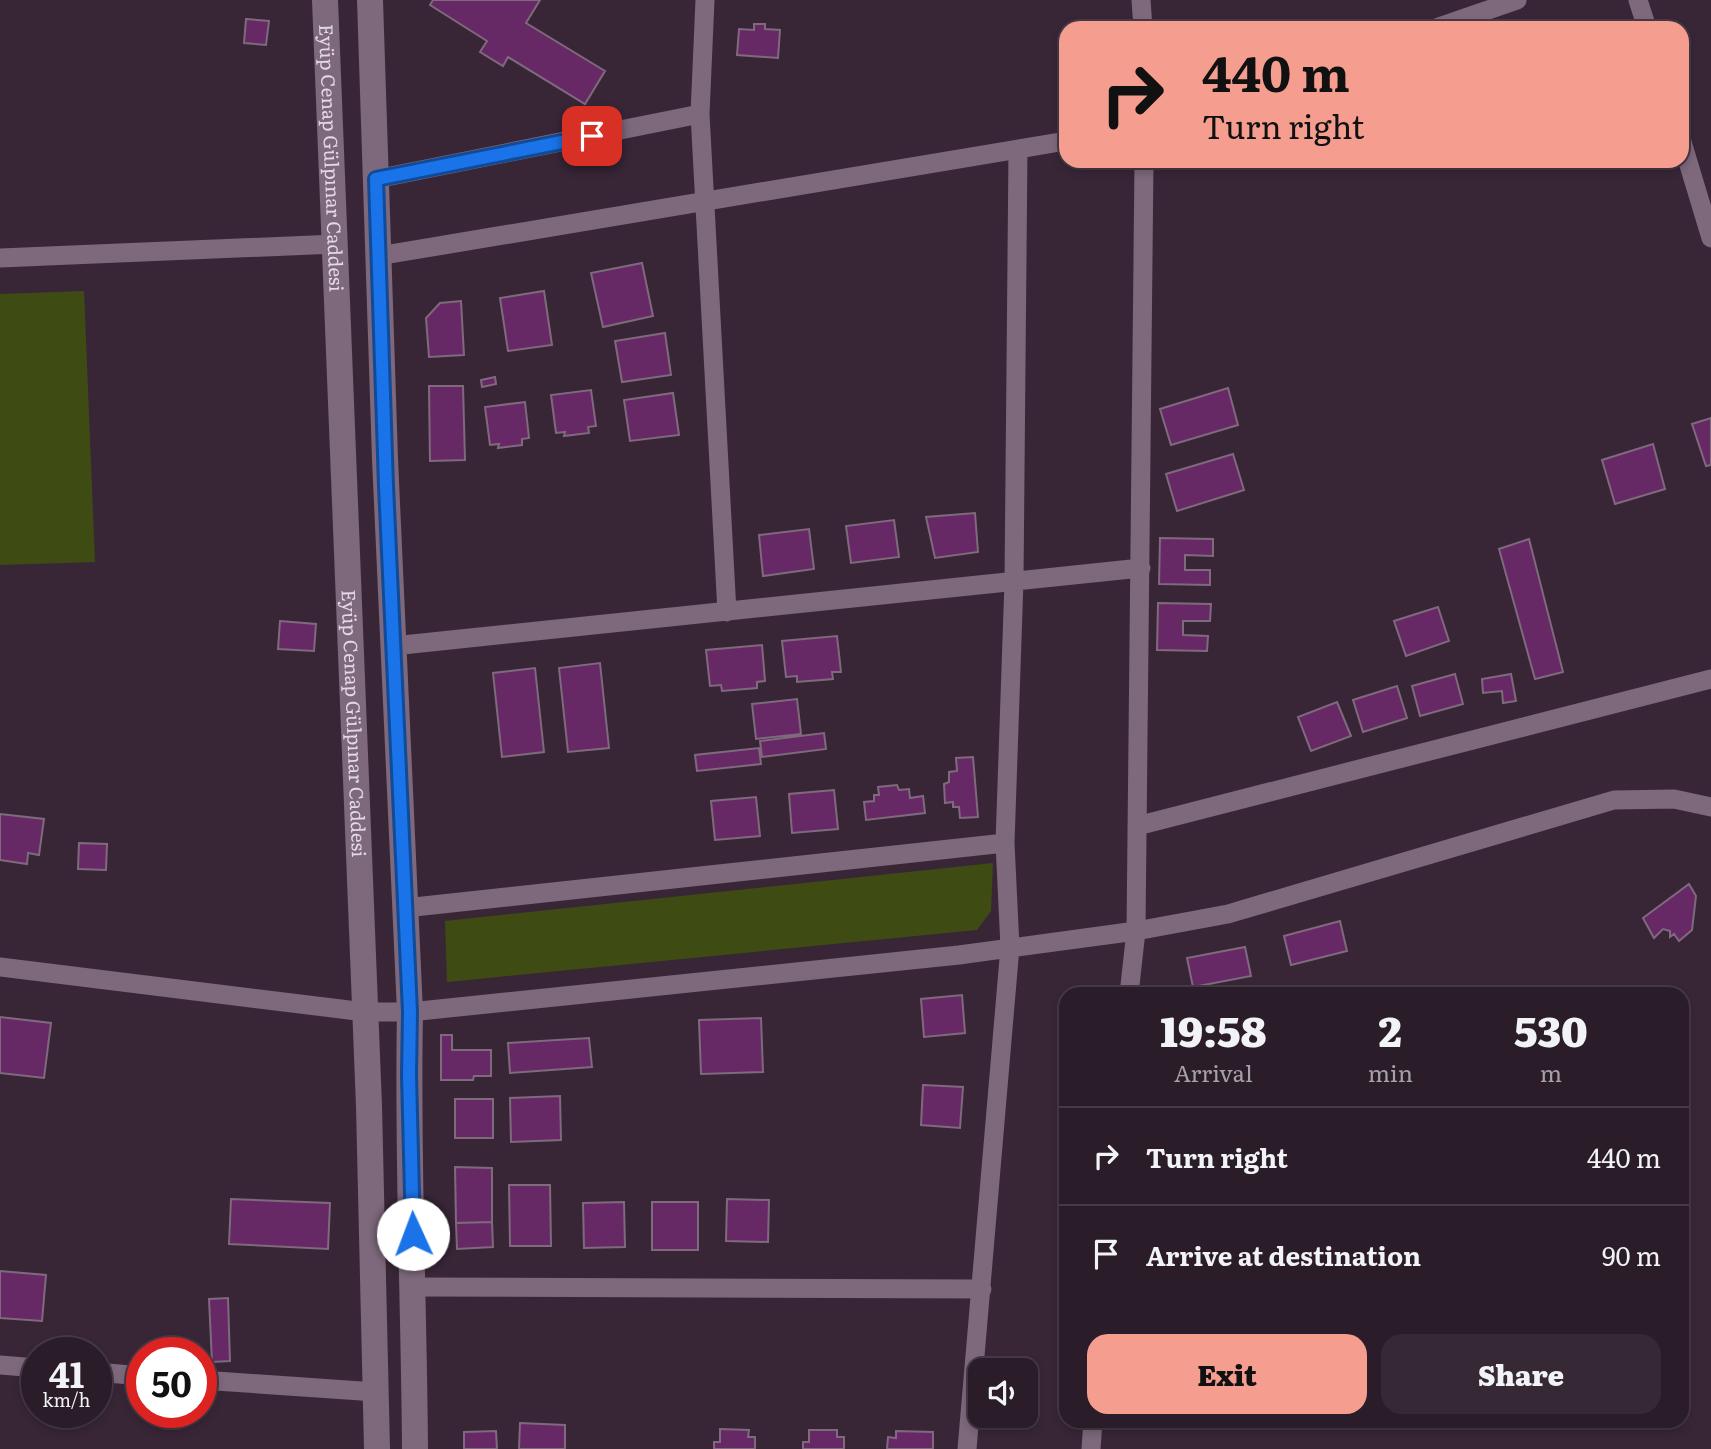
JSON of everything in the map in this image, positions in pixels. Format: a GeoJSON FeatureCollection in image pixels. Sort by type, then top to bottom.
{"type":"FeatureCollection","features":[{"type":"Feature","properties":{"kind":"main road","name":"Eyüp Cenap Gülpınar Caddesi"},"geometry":{"type":"LineString","coordinates":[[325,0],[369,1106],[377,1449]]}},
{"type":"Feature","properties":{"kind":"main road"},"geometry":{"type":"LineString","coordinates":[[370,0],[393,646],[410,1012],[415,1449]]}},
{"type":"Feature","properties":{"kind":"street"},"geometry":{"type":"LineString","coordinates":[[705,0],[699,114],[727,612]]}},
{"type":"Feature","properties":{"kind":"street"},"geometry":{"type":"LineString","coordinates":[[1141,0],[1142,21]]}},
{"type":"Feature","properties":{"kind":"street"},"geometry":{"type":"LineString","coordinates":[[1456,21],[1517,0]]}},
{"type":"Feature","properties":{"kind":"street"},"geometry":{"type":"LineString","coordinates":[[1638,0],[1645,21]]}},
{"type":"Feature","properties":{"kind":"street"},"geometry":{"type":"LineString","coordinates":[[376,179],[699,114]]}},
{"type":"Feature","properties":{"kind":"street"},"geometry":{"type":"LineString","coordinates":[[378,256],[1059,142]]}},
{"type":"Feature","properties":{"kind":"street"},"geometry":{"type":"LineString","coordinates":[[967,1449],[1010,947],[1005,842],[1014,581],[1018,149]]}},
{"type":"Feature","properties":{"kind":"street"},"geometry":{"type":"LineString","coordinates":[[1689,165],[1711,239]]}},
{"type":"Feature","properties":{"kind":"street"},"geometry":{"type":"LineString","coordinates":[[1130,987],[1136,931],[1144,168]]}},
{"type":"Feature","properties":{"kind":"street"},"geometry":{"type":"LineString","coordinates":[[0,257],[335,244]]}},
{"type":"Feature","properties":{"kind":"street"},"geometry":{"type":"LineString","coordinates":[[393,646],[1141,568]]}},
{"type":"Feature","properties":{"kind":"street"},"geometry":{"type":"LineString","coordinates":[[1137,826],[1711,679]]}},
{"type":"Feature","properties":{"kind":"street"},"geometry":{"type":"LineString","coordinates":[[0,967],[365,1012],[410,1012],[959,955],[1136,931],[1228,914],[1614,800],[1674,799],[1711,807]]}},
{"type":"Feature","properties":{"kind":"street"},"geometry":{"type":"LineString","coordinates":[[405,908],[1005,842]]}},
{"type":"Feature","properties":{"kind":"street"},"geometry":{"type":"LineString","coordinates":[[414,1287],[982,1289]]}},
{"type":"Feature","properties":{"kind":"street"},"geometry":{"type":"LineString","coordinates":[[0,1365],[21,1367]]}},
{"type":"Feature","properties":{"kind":"street"},"geometry":{"type":"LineString","coordinates":[[217,1381],[376,1392]]}},
{"type":"Feature","properties":{"kind":"street"},"geometry":{"type":"LineString","coordinates":[[1091,1449],[1092,1428]]}},
{"type":"Feature","properties":{"kind":"green space"},"geometry":{"type":"Polygon","coordinates":[[[84,291],[95,562],[0,565],[0,294],[84,291]]]}},
{"type":"Feature","properties":{"kind":"green space"},"geometry":{"type":"Polygon","coordinates":[[[993,863],[991,911],[977,930],[447,982],[445,921],[993,863]]]}},
{"type":"Feature","properties":{"kind":"building"},"geometry":{"type":"Polygon","coordinates":[[[433,0],[540,0],[526,23],[605,71],[585,104],[508,57],[503,66],[480,52],[487,41],[430,5],[433,0]]]}},
{"type":"Feature","properties":{"kind":"building"},"geometry":{"type":"Polygon","coordinates":[[[246,19],[269,21],[266,45],[244,43],[246,19]]]}},
{"type":"Feature","properties":{"kind":"building"},"geometry":{"type":"Polygon","coordinates":[[[754,24],[765,24],[765,29],[780,30],[778,58],[737,55],[739,29],[754,30],[754,24]]]}},
{"type":"Feature","properties":{"kind":"building"},"geometry":{"type":"Polygon","coordinates":[[[642,263],[653,316],[603,327],[591,273],[642,263]]]}},
{"type":"Feature","properties":{"kind":"building"},"geometry":{"type":"Polygon","coordinates":[[[544,291],[552,345],[508,351],[500,298],[544,291]]]}},
{"type":"Feature","properties":{"kind":"building"},"geometry":{"type":"Polygon","coordinates":[[[461,301],[464,355],[429,357],[426,318],[440,303],[461,301]]]}},
{"type":"Feature","properties":{"kind":"building"},"geometry":{"type":"Polygon","coordinates":[[[665,333],[671,375],[622,382],[615,341],[665,333]]]}},
{"type":"Feature","properties":{"kind":"building"},"geometry":{"type":"Polygon","coordinates":[[[495,377],[496,384],[482,387],[481,380],[495,377]]]}},
{"type":"Feature","properties":{"kind":"building"},"geometry":{"type":"Polygon","coordinates":[[[429,386],[463,386],[465,460],[430,461],[429,386]]]}},
{"type":"Feature","properties":{"kind":"building"},"geometry":{"type":"Polygon","coordinates":[[[1228,388],[1238,425],[1171,445],[1160,409],[1228,388]]]}},
{"type":"Feature","properties":{"kind":"building"},"geometry":{"type":"Polygon","coordinates":[[[591,390],[596,426],[588,427],[589,433],[564,436],[565,432],[556,433],[551,395],[591,390]]]}},
{"type":"Feature","properties":{"kind":"building"},"geometry":{"type":"Polygon","coordinates":[[[673,393],[679,435],[630,441],[624,400],[673,393]]]}},
{"type":"Feature","properties":{"kind":"building"},"geometry":{"type":"Polygon","coordinates":[[[525,402],[529,438],[522,439],[522,445],[498,448],[499,444],[490,445],[485,407],[525,402]]]}},
{"type":"Feature","properties":{"kind":"building"},"geometry":{"type":"Polygon","coordinates":[[[1711,418],[1711,465],[1706,466],[1692,424],[1711,418]]]}},
{"type":"Feature","properties":{"kind":"building"},"geometry":{"type":"Polygon","coordinates":[[[1653,444],[1665,489],[1615,504],[1602,460],[1653,444]]]}},
{"type":"Feature","properties":{"kind":"building"},"geometry":{"type":"Polygon","coordinates":[[[1233,454],[1244,490],[1177,511],[1166,474],[1233,454]]]}},
{"type":"Feature","properties":{"kind":"building"},"geometry":{"type":"Polygon","coordinates":[[[975,513],[978,552],[935,558],[926,517],[975,513]]]}},
{"type":"Feature","properties":{"kind":"building"},"geometry":{"type":"Polygon","coordinates":[[[894,520],[899,557],[851,563],[846,526],[894,520]]]}},
{"type":"Feature","properties":{"kind":"building"},"geometry":{"type":"Polygon","coordinates":[[[809,529],[814,569],[763,576],[759,535],[809,529]]]}},
{"type":"Feature","properties":{"kind":"building"},"geometry":{"type":"Polygon","coordinates":[[[1160,538],[1213,539],[1213,556],[1185,555],[1185,570],[1210,570],[1210,585],[1159,584],[1160,538]]]}},
{"type":"Feature","properties":{"kind":"building"},"geometry":{"type":"Polygon","coordinates":[[[1529,539],[1563,672],[1535,679],[1499,549],[1529,539]]]}},
{"type":"Feature","properties":{"kind":"building"},"geometry":{"type":"Polygon","coordinates":[[[1158,603],[1211,604],[1210,621],[1183,621],[1183,635],[1208,636],[1207,651],[1157,650],[1158,603]]]}},
{"type":"Feature","properties":{"kind":"building"},"geometry":{"type":"Polygon","coordinates":[[[1438,607],[1449,641],[1406,656],[1394,621],[1438,607]]]}},
{"type":"Feature","properties":{"kind":"building"},"geometry":{"type":"Polygon","coordinates":[[[280,621],[316,624],[314,651],[278,649],[280,621]]]}},
{"type":"Feature","properties":{"kind":"building"},"geometry":{"type":"Polygon","coordinates":[[[837,636],[841,672],[832,672],[833,679],[797,682],[797,676],[786,677],[782,641],[837,636]]]}},
{"type":"Feature","properties":{"kind":"building"},"geometry":{"type":"Polygon","coordinates":[[[762,645],[765,681],[757,682],[757,688],[722,691],[721,685],[710,686],[706,650],[762,645]]]}},
{"type":"Feature","properties":{"kind":"building"},"geometry":{"type":"Polygon","coordinates":[[[600,663],[609,748],[568,752],[559,668],[600,663]]]}},
{"type":"Feature","properties":{"kind":"building"},"geometry":{"type":"Polygon","coordinates":[[[535,668],[544,752],[502,757],[493,673],[535,668]]]}},
{"type":"Feature","properties":{"kind":"building"},"geometry":{"type":"Polygon","coordinates":[[[1455,674],[1463,704],[1420,716],[1412,686],[1455,674]]]}},
{"type":"Feature","properties":{"kind":"building"},"geometry":{"type":"Polygon","coordinates":[[[1511,674],[1516,701],[1503,703],[1502,691],[1483,693],[1482,679],[1511,674]]]}},
{"type":"Feature","properties":{"kind":"building"},"geometry":{"type":"Polygon","coordinates":[[[1397,686],[1407,718],[1363,732],[1353,700],[1397,686]]]}},
{"type":"Feature","properties":{"kind":"building"},"geometry":{"type":"Polygon","coordinates":[[[797,699],[801,734],[756,739],[752,704],[797,699]]]}},
{"type":"Feature","properties":{"kind":"building"},"geometry":{"type":"Polygon","coordinates":[[[1337,702],[1351,736],[1311,751],[1298,717],[1337,702]]]}},
{"type":"Feature","properties":{"kind":"building"},"geometry":{"type":"Polygon","coordinates":[[[824,733],[826,749],[762,757],[760,741],[824,733]]]}},
{"type":"Feature","properties":{"kind":"building"},"geometry":{"type":"Polygon","coordinates":[[[759,748],[761,764],[697,771],[695,755],[759,748]]]}},
{"type":"Feature","properties":{"kind":"building"},"geometry":{"type":"Polygon","coordinates":[[[973,757],[978,817],[960,818],[959,807],[953,807],[953,802],[945,803],[944,784],[949,782],[949,772],[957,771],[956,758],[973,757]]]}},
{"type":"Feature","properties":{"kind":"building"},"geometry":{"type":"Polygon","coordinates":[[[897,785],[899,790],[909,789],[910,798],[923,796],[925,813],[866,820],[864,802],[874,801],[874,795],[879,795],[878,787],[897,785]]]}},
{"type":"Feature","properties":{"kind":"building"},"geometry":{"type":"Polygon","coordinates":[[[834,790],[838,829],[792,833],[789,794],[834,790]]]}},
{"type":"Feature","properties":{"kind":"building"},"geometry":{"type":"Polygon","coordinates":[[[756,797],[760,836],[715,840],[711,801],[756,797]]]}},
{"type":"Feature","properties":{"kind":"building"},"geometry":{"type":"Polygon","coordinates":[[[0,814],[44,819],[39,855],[28,853],[27,864],[0,860],[0,814]]]}},
{"type":"Feature","properties":{"kind":"building"},"geometry":{"type":"Polygon","coordinates":[[[79,843],[107,844],[106,870],[78,869],[79,843]]]}},
{"type":"Feature","properties":{"kind":"building"},"geometry":{"type":"Polygon","coordinates":[[[1689,884],[1696,896],[1692,930],[1679,941],[1674,934],[1670,937],[1670,931],[1663,929],[1654,938],[1643,918],[1689,884]]]}},
{"type":"Feature","properties":{"kind":"building"},"geometry":{"type":"Polygon","coordinates":[[[1340,921],[1347,951],[1291,965],[1284,936],[1340,921]]]}},
{"type":"Feature","properties":{"kind":"building"},"geometry":{"type":"Polygon","coordinates":[[[1245,947],[1251,976],[1193,987],[1187,958],[1245,947]]]}},
{"type":"Feature","properties":{"kind":"building"},"geometry":{"type":"Polygon","coordinates":[[[962,995],[965,1033],[924,1037],[921,999],[962,995]]]}},
{"type":"Feature","properties":{"kind":"building"},"geometry":{"type":"Polygon","coordinates":[[[0,1017],[51,1023],[44,1078],[0,1073],[0,1017]]]}},
{"type":"Feature","properties":{"kind":"building"},"geometry":{"type":"Polygon","coordinates":[[[761,1018],[763,1072],[701,1074],[699,1020],[761,1018]]]}},
{"type":"Feature","properties":{"kind":"building"},"geometry":{"type":"Polygon","coordinates":[[[441,1035],[452,1035],[452,1050],[491,1050],[491,1076],[474,1076],[473,1080],[441,1080],[441,1035]]]}},
{"type":"Feature","properties":{"kind":"building"},"geometry":{"type":"Polygon","coordinates":[[[589,1038],[592,1067],[510,1073],[508,1043],[589,1038]]]}},
{"type":"Feature","properties":{"kind":"building"},"geometry":{"type":"Polygon","coordinates":[[[923,1085],[963,1087],[960,1128],[921,1125],[923,1085]]]}},
{"type":"Feature","properties":{"kind":"building"},"geometry":{"type":"Polygon","coordinates":[[[560,1096],[561,1140],[511,1142],[510,1098],[560,1096]]]}},
{"type":"Feature","properties":{"kind":"building"},"geometry":{"type":"Polygon","coordinates":[[[455,1099],[493,1099],[493,1138],[455,1138],[455,1099]]]}},
{"type":"Feature","properties":{"kind":"building"},"geometry":{"type":"Polygon","coordinates":[[[455,1167],[492,1168],[492,1222],[456,1223],[455,1167]]]}},
{"type":"Feature","properties":{"kind":"building"},"geometry":{"type":"Polygon","coordinates":[[[509,1185],[550,1185],[551,1246],[510,1246],[509,1185]]]}},
{"type":"Feature","properties":{"kind":"building"},"geometry":{"type":"Polygon","coordinates":[[[231,1199],[330,1203],[328,1249],[229,1244],[231,1199]]]}},
{"type":"Feature","properties":{"kind":"building"},"geometry":{"type":"Polygon","coordinates":[[[727,1199],[769,1200],[768,1242],[726,1241],[727,1199]]]}},
{"type":"Feature","properties":{"kind":"building"},"geometry":{"type":"Polygon","coordinates":[[[624,1202],[625,1247],[584,1248],[583,1203],[624,1202]]]}},
{"type":"Feature","properties":{"kind":"building"},"geometry":{"type":"Polygon","coordinates":[[[652,1202],[698,1202],[698,1250],[652,1250],[652,1202]]]}},
{"type":"Feature","properties":{"kind":"building"},"geometry":{"type":"Polygon","coordinates":[[[492,1222],[493,1247],[457,1249],[456,1223],[492,1222]]]}},
{"type":"Feature","properties":{"kind":"building"},"geometry":{"type":"Polygon","coordinates":[[[0,1271],[46,1275],[42,1321],[0,1318],[0,1271]]]}},
{"type":"Feature","properties":{"kind":"building"},"geometry":{"type":"Polygon","coordinates":[[[228,1298],[230,1361],[217,1362],[217,1337],[211,1337],[209,1299],[228,1298]]]}},
{"type":"Feature","properties":{"kind":"building"},"geometry":{"type":"Polygon","coordinates":[[[520,1423],[565,1425],[565,1449],[519,1449],[520,1423]]]}},
{"type":"Feature","properties":{"kind":"building"},"geometry":{"type":"Polygon","coordinates":[[[720,1429],[749,1430],[748,1437],[755,1437],[755,1449],[714,1449],[714,1442],[720,1442],[720,1429]]]}},
{"type":"Feature","properties":{"kind":"building"},"geometry":{"type":"Polygon","coordinates":[[[809,1430],[837,1430],[837,1437],[844,1437],[844,1449],[803,1449],[803,1442],[809,1442],[809,1430]]]}},
{"type":"Feature","properties":{"kind":"building"},"geometry":{"type":"Polygon","coordinates":[[[496,1431],[497,1449],[464,1449],[464,1432],[496,1431]]]}},
{"type":"Feature","properties":{"kind":"building"},"geometry":{"type":"Polygon","coordinates":[[[896,1431],[933,1432],[933,1449],[887,1449],[888,1437],[896,1438],[896,1431]]]}},
{"type":"Feature","properties":{"kind":"route"},"geometry":{"type":"LineString","coordinates":[[413,1234],[410,1012],[386,486],[376,179],[592,136]]}}]}
